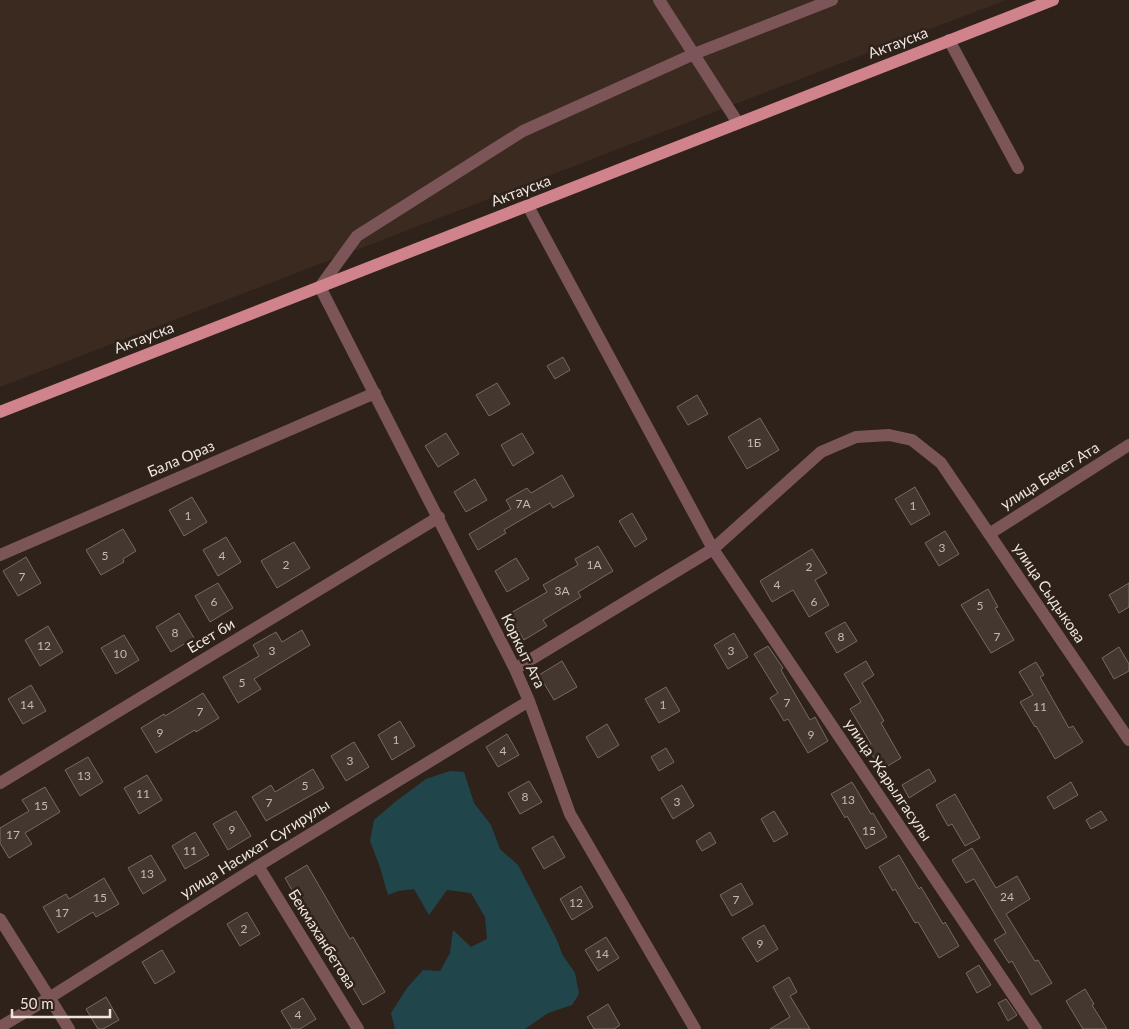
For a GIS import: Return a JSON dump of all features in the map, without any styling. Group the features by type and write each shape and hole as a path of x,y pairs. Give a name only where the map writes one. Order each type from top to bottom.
{"main road":[{"name":"Актауска","path":"0,412 1054,0"}],"street":[{"path":"659,0 738,123"},
{"path":"320,287 357,236 523,131 694,54 832,0"},
{"path":"949,40 1018,168"},
{"name":"улица Жарылгасулы","path":"528,206 713,549 1036,1029"},
{"name":"Коркыт Ата","path":"320,287 515,669 529,701 570,814 695,1029"},
{"name":"Бала Ораз","path":"0,555 375,393"},
{"name":"улица Сыдыкова","path":"515,669 713,549 821,452 856,437 889,435 912,440 942,463 1129,740"},
{"name":"улица Бекет Ата","path":"989,534 1129,446"},
{"name":"Есет би","path":"0,783 439,517"},
{"name":"улица Насихат Сугирулы","path":"0,1027 258,866 529,701"},
{"name":"Бекмаханбетова","path":"258,866 358,1029"},
{"path":"0,919 69,1029"}],"shaded area":[{"path":"0,0 1006,0 0,387"}],"water":[{"path":"450,771 464,772 474,803 491,825 500,849 518,865 557,940 562,954 575,973 579,994 572,1005 548,1013 525,1029 395,1029 391,1013 407,988 423,970 440,971 450,953 453,930 471,947 487,939 485,917 471,893 447,890 429,915 414,889 398,891 388,895 370,841 374,820 426,779"}],"building":[{"path":"563,357 570,370 555,379 547,366"},
{"path":"497,383 510,404 489,416 476,395"},
{"path":"697,395 708,414 688,425 677,407"},
{"path":"760,418 779,450 747,469 728,437"},
{"path":"446,433 459,454 438,467 425,446"},
{"path":"522,433 534,453 513,466 501,445"},
{"path":"562,475 574,496 553,508 550,503 504,530 506,533 478,550 469,534 511,509 506,500 527,488 531,493"},
{"path":"475,479 487,500 466,512 454,492"},
{"path":"915,487 930,514 911,525 895,499"},
{"path":"192,497 207,522 184,536 169,510"},
{"path":"632,513 647,539 635,547 619,521"},
{"path":"123,529 136,551 123,559 124,562 101,575 86,550"},
{"path":"945,531 959,554 939,566 925,543"},
{"path":"226,537 241,562 218,576 203,550"},
{"path":"294,542 310,568 277,588 261,561"},
{"path":"598,546 613,571 578,592 581,597 543,620 547,626 524,640 509,614 547,592 543,585 578,565 575,559"},
{"path":"812,549 827,573 815,580 829,605 809,617 793,590 772,602 760,581"},
{"path":"26,557 41,583 18,596 3,571"},
{"path":"516,558 529,579 507,592 495,571"},
{"path":"218,583 233,608 210,622 195,596"},
{"path":"1129,583 1129,607 1119,613 1109,595"},
{"path":"988,589 998,607 995,608 1014,640 991,653 961,605"},
{"path":"179,613 194,638 171,652 156,627"},
{"path":"845,622 857,641 837,653 825,633"},
{"path":"48,626 63,652 40,666 25,640"},
{"path":"302,630 310,645 254,679 261,689 238,703 223,677 259,656 253,645 276,632 282,642"},
{"path":"734,633 748,657 728,669 714,645"},
{"path":"124,635 139,660 116,674 101,648"},
{"path":"768,646 783,668 781,670 810,720 815,717 828,741 808,753 788,719 784,721 770,698 778,693 754,654"},
{"path":"1119,647 1129,664 1129,671 1114,679 1102,658"},
{"path":"562,661 577,687 554,700 539,675"},
{"path":"866,661 874,675 862,683 884,721 881,723 901,758 881,770 867,746 871,744 850,709 861,702 844,674"},
{"path":"1036,662 1044,675 1040,677 1069,728 1073,726 1083,742 1055,759 1020,702 1033,695 1019,672"},
{"path":"31,685 46,711 23,724 8,699"},
{"path":"666,687 680,711 659,723 645,699"},
{"path":"203,693 219,718 156,753 141,728"},
{"path":"400,721 415,746 392,760 378,735"},
{"path":"607,724 619,745 598,758 586,737"},
{"path":"507,734 519,755 498,767 486,747"},
{"path":"354,742 369,767 346,781 331,756"},
{"path":"666,748 674,762 659,771 651,757"},
{"path":"88,757 103,782 80,796 65,770"},
{"path":"313,769 324,788 266,821 252,797 271,785 275,792"},
{"path":"929,769 936,781 909,798 902,785"},
{"path":"147,775 162,800 139,814 124,788"},
{"path":"529,781 542,802 520,814 508,793"},
{"path":"852,782 887,837 866,849 847,816 845,818 831,794"},
{"path":"1071,782 1078,795 1054,809 1047,797"},
{"path":"682,785 694,806 673,819 661,798"},
{"path":"45,787 60,812 25,833 32,844 9,858 0,843 0,828 29,811 22,800"},
{"path":"955,794 980,838 965,846 952,824 948,826 936,805"},
{"path":"236,811 251,836 228,850 213,824"},
{"path":"774,811 788,834 774,842 761,819"},
{"path":"1101,811 1107,820 1091,829 1086,820"},
{"path":"195,832 209,855 185,869 172,846"},
{"path":"710,832 716,843 702,851 696,841"},
{"path":"553,836 565,857 544,869 532,848"},
{"path":"972,848 996,888 1017,876 1030,899 1006,914 1035,961 1038,960 1052,983 1031,995 1012,961 1009,963 994,940 1006,933 974,879 966,883 952,860"},
{"path":"151,855 166,880 143,894 128,868"},
{"path":"899,855 919,889 921,887 943,924 945,922 959,946 939,958 918,922 915,923 895,889 893,891 879,867"},
{"path":"307,865 350,939 353,937 385,992 363,1005 321,934 318,935 285,878"},
{"path":"104,878 119,904 96,917 93,912 58,933 43,907 66,894 69,899"},
{"path":"741,883 753,904 732,916 720,895"},
{"path":"581,886 593,907 572,920 560,899"},
{"path":"247,912 260,934 240,946 227,924"},
{"path":"764,925 778,949 757,962 742,938"},
{"path":"606,937 619,958 598,971 585,950"},
{"path":"162,950 175,972 155,984 142,962"},
{"path":"979,965 991,985 977,993 966,973"},
{"path":"789,977 797,992 790,996 810,1029 770,1029 790,1017 773,987"},
{"path":"1085,989 1094,1004 1092,1005 1107,1029 1083,1029 1066,1001"},
{"path":"106,997 119,1020 103,1029 98,1029 86,1009"},
{"path":"303,998 316,1019 300,1029 292,1029 281,1011"},
{"path":"1006,999 1017,1015 1008,1021 998,1003"},
{"path":"608,1004 620,1025 614,1029 594,1029 587,1017"}]}
